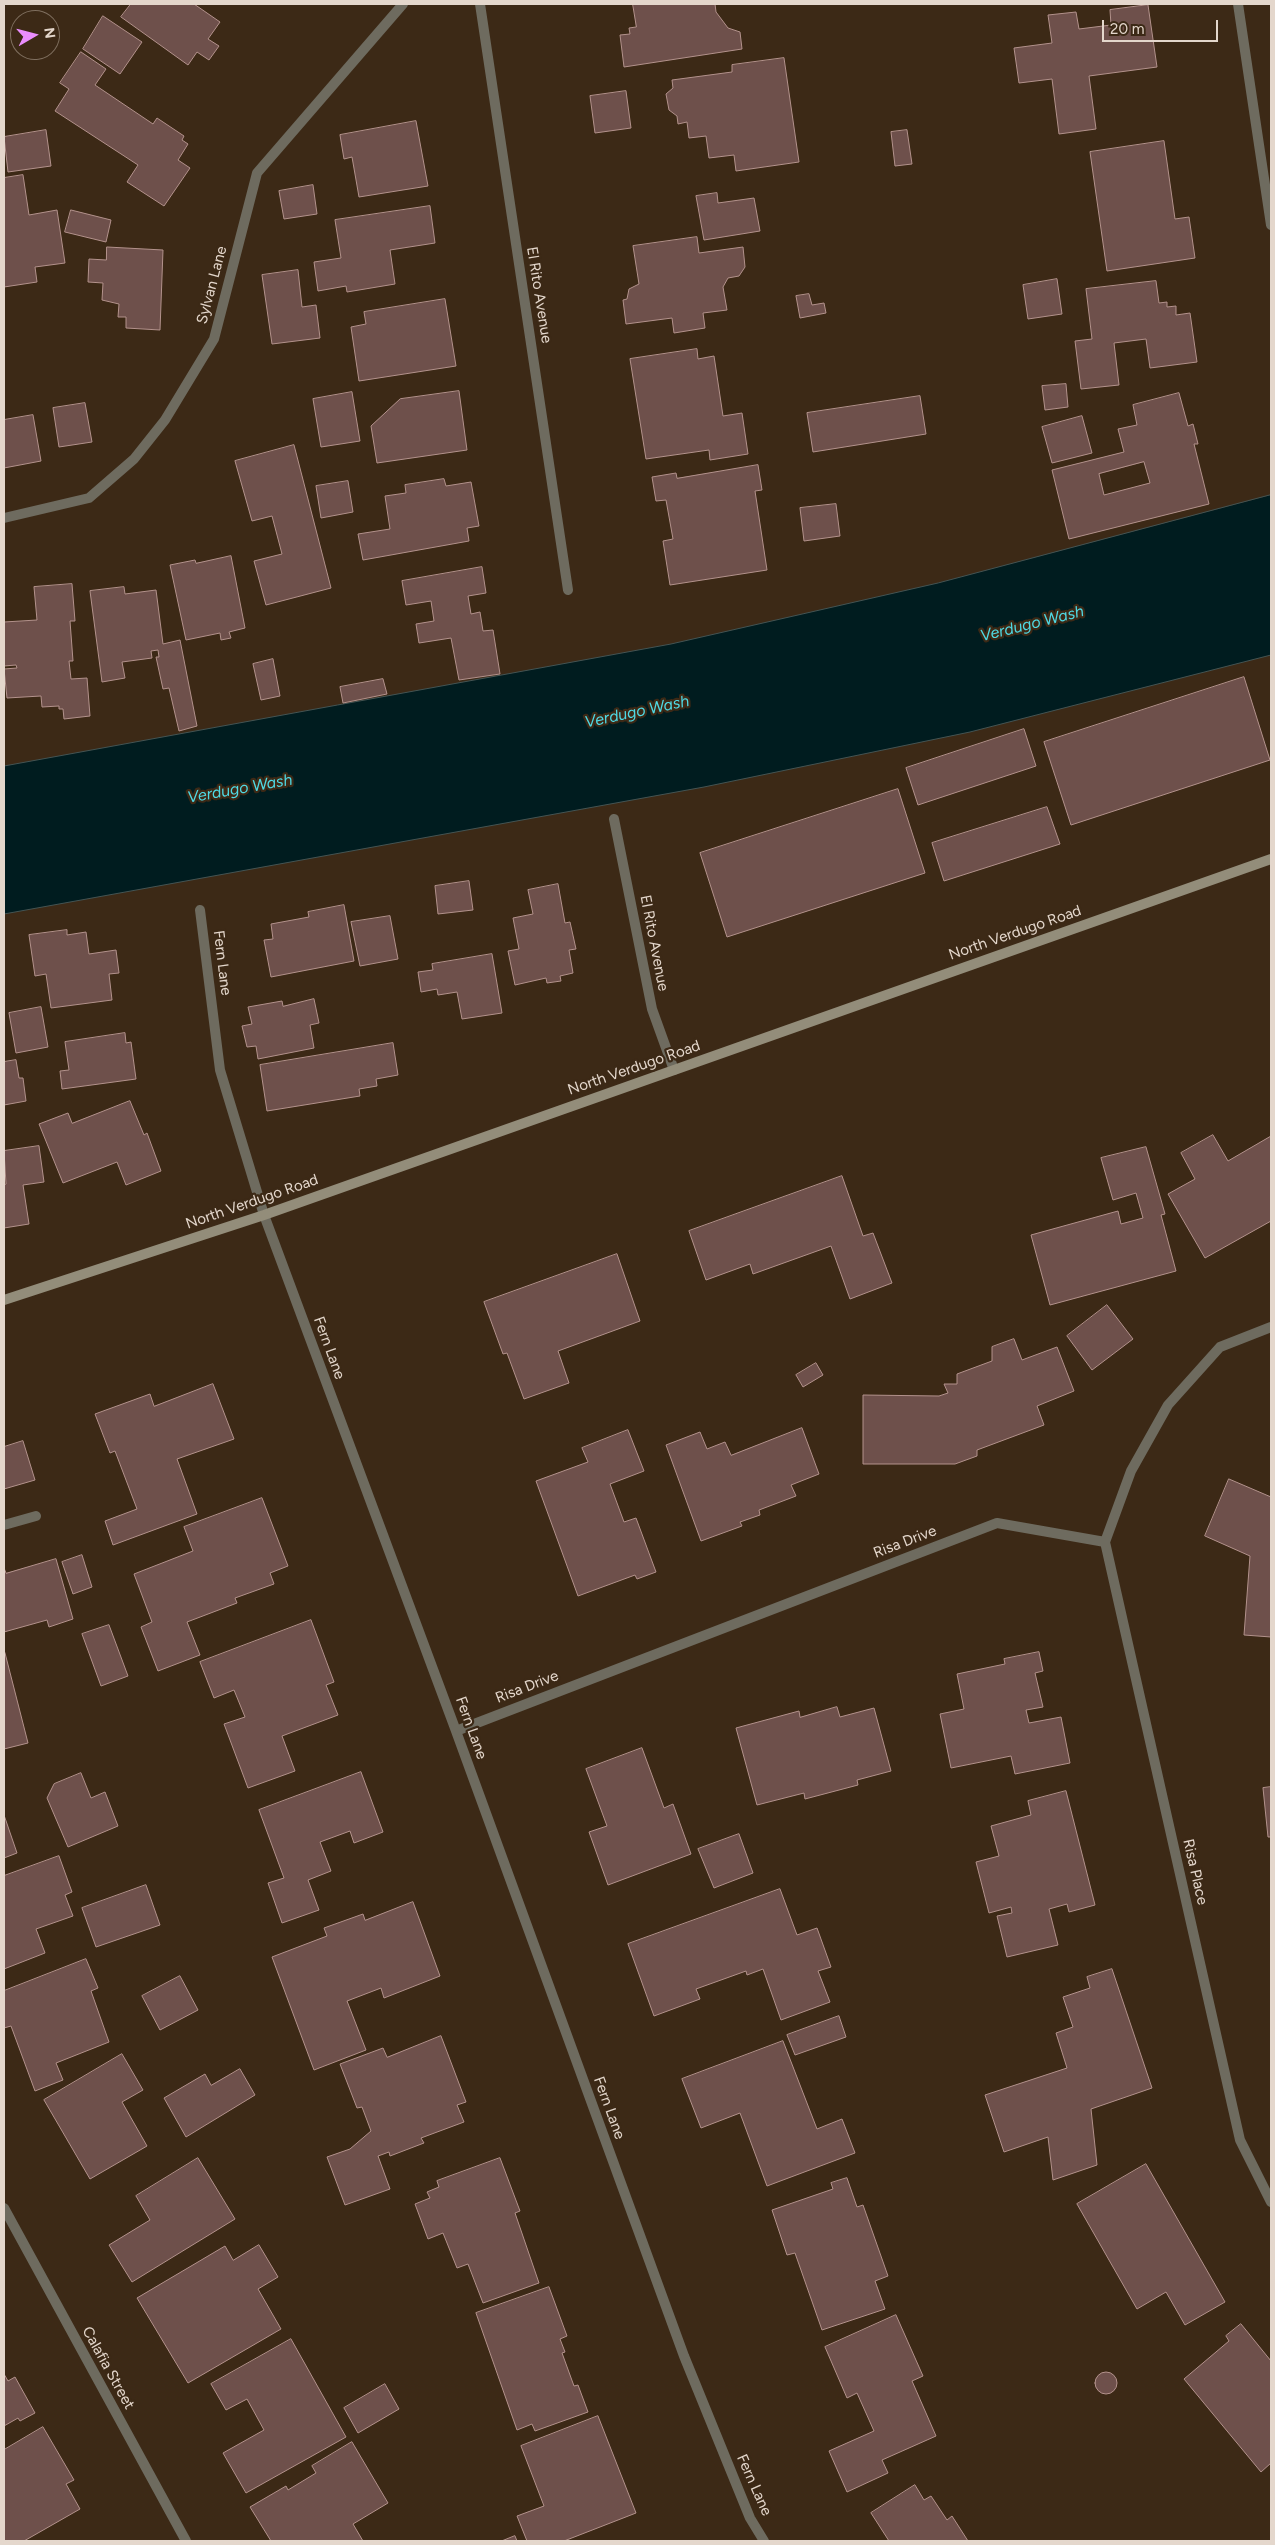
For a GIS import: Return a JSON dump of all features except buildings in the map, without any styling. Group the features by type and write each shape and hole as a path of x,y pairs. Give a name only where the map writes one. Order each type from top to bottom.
{"main road":[{"name":"North Verdugo Road","path":"4,1300 264,1215 1271,859"}],"street":[{"name":"Sylvan Lane","path":"4,518 89,498 134,459 165,420 214,339 257,172 403,4"},
{"name":"El Rito Avenue","path":"480,4 568,590"},
{"path":"1238,4 1271,226"},
{"name":"El Rito Avenue","path":"614,818 652,1009 674,1070"},
{"name":"Fern Lane","path":"200,910 220,1070 264,1215 456,1731 684,2356 750,2518 764,2541"},
{"path":"1105,1542 1131,1471 1168,1405 1220,1347 1271,1327"},
{"path":"4,1525 36,1516"},
{"name":"Risa Drive","path":"456,1731 997,1523 1105,1542"},
{"name":"Risa Place","path":"1105,1542 1240,2140 1271,2202"},
{"name":"Calafia Street","path":"4,2208 186,2541"}],"water":[{"name":"Verdugo Wash","path":"1271,495 1271,655 970,732 704,787 4,914 4,766 671,644 938,583"}]}
